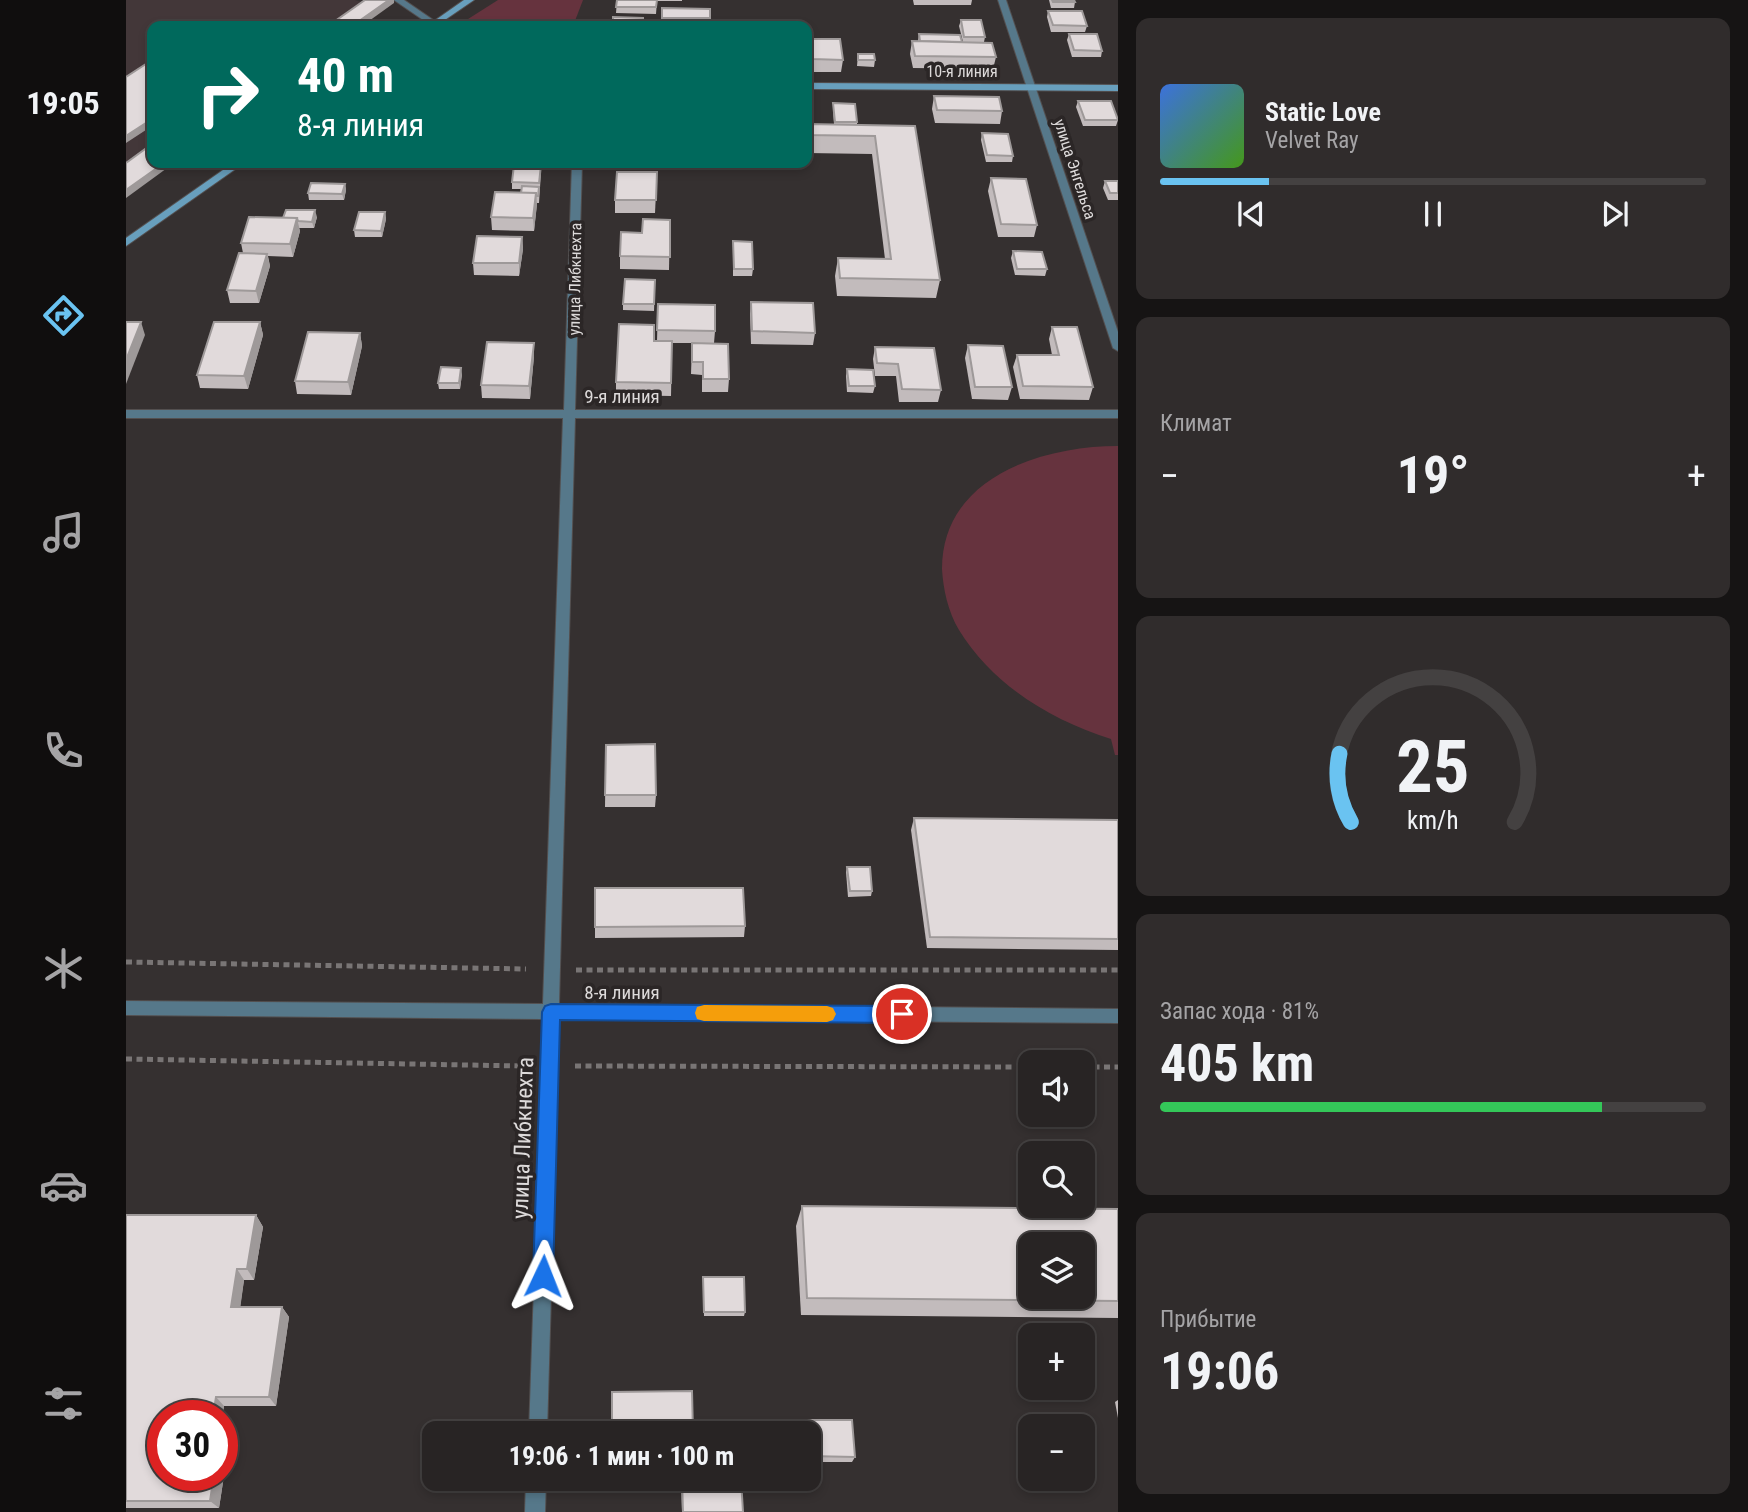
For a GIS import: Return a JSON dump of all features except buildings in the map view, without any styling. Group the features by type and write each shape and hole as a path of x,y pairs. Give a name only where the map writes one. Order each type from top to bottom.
{"street":[{"path":"398,0 427,21"},
{"path":"439,21 470,0"},
{"name":"улица Энгельса","path":"1002,0 1118,348"},
{"name":"10-я линия","path":"812,86 1118,88"},
{"path":"126,243 232,168"},
{"name":"улица Либкнехта","path":"538,1421 578,168"},
{"name":"9-я линия","path":"126,414 1118,414"},
{"name":"8-я линия","path":"126,1007 1118,1016"},
{"path":"535,1512 536,1491"}],"path":[{"path":"126,962 553,970 1118,970"},
{"path":"1095,1067 1118,1067"}],"shaded area":[{"path":"126,0 355,0 369,4 345,21 147,21 148,168 126,198"},
{"path":"498,0 583,0 575,21 465,21"},
{"path":"1118,446 1118,755 1115,755 1111,739 1045,711 1006,684 989,668 955,623 947,600 942,569 946,537 959,511 978,490 1002,473 1058,452"}],"slow traffic":[{"path":"704,1013 827,1014"}],"route":[{"path":"543,1276 551,1012 902,1014"}]}
